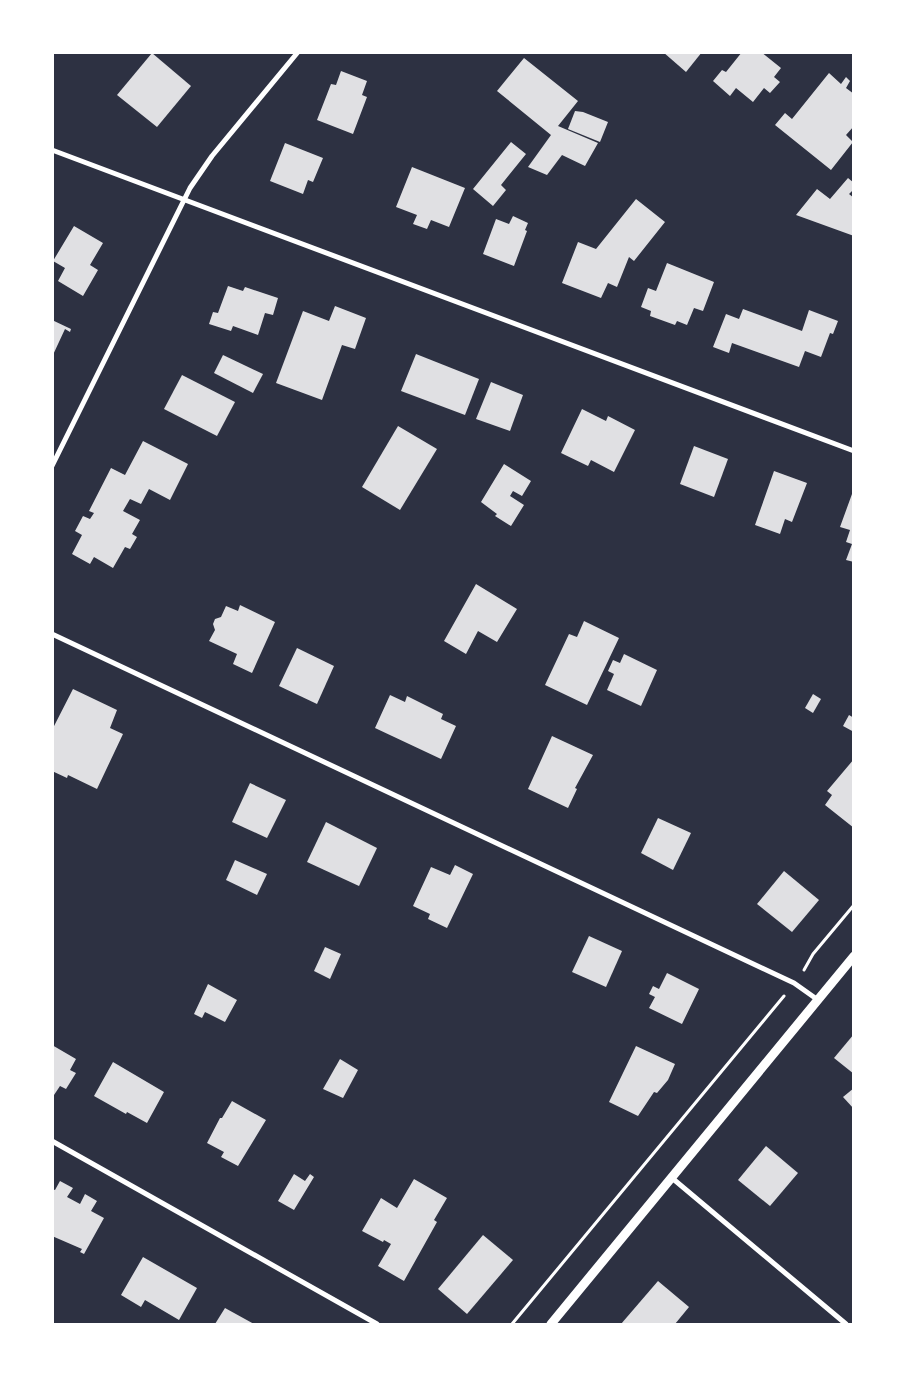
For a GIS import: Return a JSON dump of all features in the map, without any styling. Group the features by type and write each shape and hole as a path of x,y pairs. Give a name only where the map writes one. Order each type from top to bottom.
{"street":[{"path":"52,466 183,200 212,156 298,52"},
{"path":"52,150 854,451"},
{"path":"52,634 794,983 818,1000"},
{"path":"550,1324 854,956"},
{"path":"52,1141 377,1324"},
{"path":"672,1178 846,1324"}],"path":[{"path":"804,970 813,954 854,905"},
{"path":"512,1324 784,996"}],"building":[{"path":"663,52 702,52 686,72"},
{"path":"742,52 761,52 781,68 774,77 780,82 770,93 764,88 753,102 736,88 730,96 713,81 722,70 726,72"},
{"path":"152,53 191,86 157,127 117,95"},
{"path":"524,58 578,101 558,126 598,143 585,166 562,155 547,175 528,167 551,135 497,91"},
{"path":"341,71 367,81 362,95 367,97 353,134 317,120 331,84 336,85"},
{"path":"829,73 841,84 846,77 850,81 846,88 854,94 854,126 846,135 853,142 831,170 775,125 785,113 792,119"},
{"path":"575,111 583,112 608,122 600,142 568,129"},
{"path":"511,142 526,154 501,185 506,190 493,206 473,189"},
{"path":"285,143 323,158 313,182 308,180 303,194 270,181"},
{"path":"412,167 465,188 449,227 431,220 427,229 413,224 417,215 396,207"},
{"path":"848,178 854,183 854,189 849,194 854,198 854,236 796,215 817,189 830,199"},
{"path":"636,199 665,222 634,261 629,257 617,287 608,283 601,298 562,283 578,242 596,249"},
{"path":"513,216 528,223 525,230 527,231 514,266 483,254 496,219 509,224"},
{"path":"74,226 103,243 90,265 98,270 83,296 58,281 65,268 53,261"},
{"path":"667,263 714,282 703,311 694,308 687,325 677,321 675,325 650,316 651,311 641,307 648,288 656,291"},
{"path":"228,286 243,291 245,287 278,298 273,315 265,313 258,335 233,326 231,331 209,324 213,312 218,313"},
{"path":"335,306 366,318 355,349 342,345 322,400 276,383 303,311 329,321"},
{"path":"743,309 802,331 809,310 838,321 833,334 830,333 821,357 805,351 799,367 732,343 729,353 713,347 726,314 739,319"},
{"path":"52,320 71,329 70,332 65,329 52,357"},
{"path":"416,354 479,379 465,415 401,391"},
{"path":"223,355 263,374 253,393 214,373"},
{"path":"182,375 235,402 217,436 164,409"},
{"path":"491,382 523,395 510,431 476,419"},
{"path":"582,409 606,421 608,416 635,430 614,472 591,460 588,466 561,453"},
{"path":"398,426 437,449 400,510 362,487"},
{"path":"143,441 188,464 170,500 149,489 141,504 130,499 123,511 140,520 132,534 137,537 130,549 125,547 113,568 94,557 90,564 72,554 82,535 75,531 83,516 90,519 94,513 89,511 111,468 125,475"},
{"path":"694,446 728,459 714,497 680,484"},
{"path":"504,464 531,481 522,496 513,491 510,496 524,505 511,526 495,516 497,514 481,502"},
{"path":"774,471 807,483 792,522 785,519 780,534 755,525"},
{"path":"852,494 854,495 854,562 846,560 852,544 846,542 850,530 840,527"},
{"path":"476,584 517,609 497,642 478,631 466,654 444,641"},
{"path":"240,605 275,622 252,673 233,664 237,654 209,641 215,630 213,624 215,619 221,617 226,606 238,611"},
{"path":"584,621 619,638 587,705 545,685 569,634 577,637"},
{"path":"297,648 334,666 317,704 279,686"},
{"path":"624,654 657,670 641,706 607,690 614,674 608,671 613,660 620,663"},
{"path":"73,689 117,710 110,728 123,734 97,789 68,775 67,778 52,771 52,730"},
{"path":"813,694 821,699 813,713 805,708"},
{"path":"390,695 405,702 407,696 443,714 441,719 456,726 441,759 375,728"},
{"path":"849,715 854,718 854,732 843,726"},
{"path":"552,736 593,755 575,788 577,789 568,808 528,789"},
{"path":"854,759 854,828 825,805 832,795 827,791"},
{"path":"250,783 286,800 267,838 232,822"},
{"path":"658,818 691,833 673,870 641,853"},
{"path":"326,822 377,848 359,886 307,862"},
{"path":"235,860 267,874 257,895 226,880"},
{"path":"455,865 473,874 447,928 428,919 430,914 413,906 431,867 450,875"},
{"path":"784,871 819,900 792,932 757,904"},
{"path":"589,936 622,951 606,987 572,972"},
{"path":"325,947 341,954 330,979 314,971"},
{"path":"667,973 699,989 682,1024 649,1008 655,997 649,994 653,986 659,989"},
{"path":"208,984 237,1000 225,1022 205,1012 202,1018 194,1014"},
{"path":"854,1034 854,1074 834,1058"},
{"path":"52,1045 76,1059 70,1070 76,1073 66,1089 60,1086 52,1098"},
{"path":"636,1046 675,1064 668,1080 657,1093 654,1092 638,1116 609,1102"},
{"path":"340,1059 358,1070 343,1098 323,1089"},
{"path":"113,1062 164,1092 147,1123 127,1112 126,1114 94,1096"},
{"path":"854,1088 854,1109 843,1097"},
{"path":"232,1101 266,1120 238,1166 221,1157 224,1152 207,1143 220,1118 222,1118"},
{"path":"766,1146 798,1173 770,1206 738,1180"},
{"path":"294,1174 305,1181 310,1174 314,1177 294,1210 278,1201"},
{"path":"414,1179 447,1198 434,1220 437,1222 404,1281 378,1266 391,1244 362,1231 381,1198 397,1208"},
{"path":"60,1181 73,1188 67,1197 80,1204 85,1194 97,1201 91,1211 104,1218 84,1254 80,1252 82,1249 52,1236 52,1189 55,1190"},
{"path":"483,1235 513,1260 467,1314 438,1289"},
{"path":"143,1257 197,1288 179,1320 145,1300 141,1307 121,1295"},
{"path":"658,1281 689,1307 675,1324 621,1324"},
{"path":"225,1308 254,1324 215,1324"}]}
